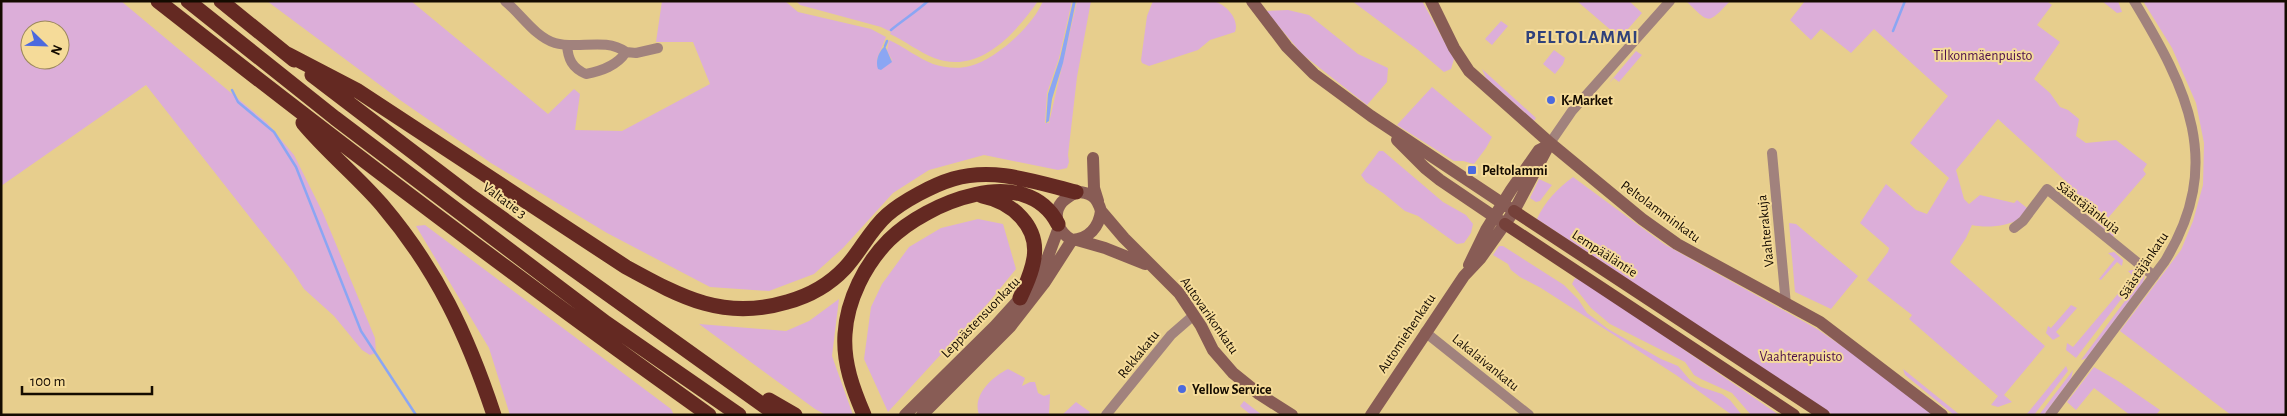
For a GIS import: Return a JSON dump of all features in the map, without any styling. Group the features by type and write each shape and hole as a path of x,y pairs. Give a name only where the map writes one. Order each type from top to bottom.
{"highway":[{"path":"158,1 476,247 709,415"},
{"path":"188,1 335,118 606,323 739,415"},
{"name":"Valtatie 3","path":"222,1 346,102 468,194 777,415"},
{"path":"287,54 358,91 626,267 673,293 717,308 740,310 776,305 802,297 827,284 845,268 887,215 931,187 954,179 989,174 1006,175 1077,192"},
{"path":"284,100 318,141 381,204 430,269 453,310 467,341 494,415"},
{"path":"864,415 847,368 845,333 848,313 863,275 875,256 890,239 915,219 939,206 974,195 1000,191 1034,198 1045,205 1058,225"},
{"path":"974,195 1000,202 1012,208 1029,228 1034,242 1034,256 1031,272 1020,298"},
{"path":"715,370 794,415"}],"main road":[{"name":"Lempääläntie","path":"1252,1 1287,47 1314,74 1371,116 1824,415"},
{"name":"Peltolamminkatu","path":"1431,1 1454,48 1470,71 1549,144 1664,235 1786,305 1820,322 1942,415"},
{"name":"Lempääläntie","path":"1371,116 1425,168 1505,224 1794,415"},
{"name":"Automiehenkatu","path":"1369,413 1465,274 1494,216 1538,150 1549,144"},
{"name":"Automiehenkatu","path":"1465,274 1480,259 1514,211 1544,157 1549,144"},
{"path":"1093,158 1094,188 1100,206 1097,227 1085,236 1074,240 1066,236 1058,225 1059,207 1063,201 1077,192 1093,158"},
{"path":"1077,192 1087,193 1100,206"},
{"name":"Autovarikonkatu","path":"1100,206 1124,238 1179,293 1194,315 1213,350 1233,373 1259,394 1292,415"},
{"name":"Leppästensuonkatu","path":"905,415 995,326 1034,282 1042,269 1058,225"},
{"name":"Autovarikonkatu","path":"1074,240 1112,250 1152,267"},
{"name":"Leppästensuonkatu","path":"922,415 1010,327 1041,288 1074,240"}],"street":[{"path":"505,1 542,37 567,45 605,44 626,52 636,53 658,48"},
{"path":"1549,144 1572,111 1670,1"},
{"name":"Säästäjänkatu","path":"2050,415 2174,247 2187,215 2193,190 2196,148 2188,110 2177,79 2134,1"},
{"path":"567,45 568,57 572,64 586,74 612,66 626,52"},
{"name":"Vaahterakuja","path":"1772,153 1786,305"},
{"name":"Säästäjänkuja","path":"2014,228 2022,221 2047,189 2154,276"},
{"name":"Rekkakatu","path":"1106,415 1174,332 1194,315"},
{"name":"Lakalaivankatu","path":"1425,332 1529,415"}],"green space":[{"path":"1,1 121,1 267,123 294,155 323,213 375,338 376,353 370,355 362,350 334,316 304,289 293,272 146,85 1,186"},
{"path":"267,1 411,1 548,114 574,89 580,94 575,130 622,131 710,84 693,42 656,42 662,1 785,1 798,12 871,29 886,37 877,59 884,67 892,60 887,51 889,40 933,64 957,68 980,62 1002,49 1031,21 1043,1 1072,1 1059,58 1047,93 1045,123 1049,123 1077,1 1091,1 1077,77 1067,168 1058,170 984,155 929,170 893,193 843,248 814,274 769,291 710,287 607,233 491,163 400,100"},
{"path":"796,1 1038,1 1007,38 994,48 981,56 966,61 950,62 928,56 881,27 800,5"},
{"path":"1153,1 1217,2 1226,8 1233,17 1236,27 1235,32 1210,40 1198,50 1149,66 1142,63 1141,60 1147,16"},
{"path":"1352,1 1422,1 1454,59 1451,69 1444,72 1418,50"},
{"path":"1577,1 1629,1 1642,13 1620,38"},
{"path":"1686,1 1730,1 1717,15 1708,19 1699,14"},
{"name":"Tilkonmäenpuisto","path":"1805,1 2047,1 2052,5 2037,25 2060,42 2034,79 2050,93 2060,107 2068,110 2079,119 2076,136 2086,143 2116,140 2147,164 2143,170 2146,174 2108,218 2119,228 2113,237 2067,197 2071,186 1998,119 1956,170 1964,199 1969,204 1980,195 2014,203 2017,200 2027,208 2020,218 2010,223 1990,226 1972,225 1950,262 2045,346 2004,395 2012,402 1998,407 1991,405 1998,396 1909,319 1912,315 1867,280 1889,248 1860,223 1886,184 1916,210 1927,214 1949,178 1910,143 1948,96 1874,29 1851,53 1821,29 1811,40 1790,20"},
{"path":"2102,1 2118,1 2122,12 2117,13"},
{"path":"2143,1 2286,1 2286,415 2231,415 2120,331 2181,250 2193,221 2203,185 2204,143 2196,103 2172,48"},
{"path":"1288,10 1309,15 1358,54 1388,68 1387,82 1367,105 1302,54 1266,11"},
{"path":"1501,21 1508,26 1492,45 1485,39"},
{"path":"1554,50 1565,58 1555,74 1543,64"},
{"path":"1636,51 1642,55 1619,82 1614,78 1609,83"},
{"path":"1482,69 1536,118 1534,121 1486,78"},
{"path":"1432,87 1492,137 1474,164 1454,161 1397,125"},
{"path":"1379,151 1383,151 1443,202 1466,215 1473,224 1471,233 1464,243 1457,244 1418,216 1405,211 1366,182 1361,175"},
{"name":"Vaahterapuisto","path":"1573,177 1664,244 1817,329 1883,374 1933,415 1833,415 1537,219 1552,195"},
{"path":"1539,179 1552,185 1540,201 1536,202 1530,198"},
{"path":"978,219 1003,224 1016,269 989,302 888,412 864,359 871,307 882,284 909,247 941,228"},
{"path":"1789,223 1796,224 1858,276 1831,309 1795,292"},
{"path":"425,225 671,409 674,415 510,415 489,348 416,226"},
{"path":"1499,246 1503,246 1564,285 1578,299 1587,313 1608,329 1661,359 1678,366 1690,380 1701,387 1722,394 1730,400 1742,415 1732,415 1676,375 1541,288 1520,277 1511,270 1508,264 1493,255"},
{"path":"2114,252 2123,260 2122,266 2117,262 2101,280 2099,279 2115,259 2108,253"},
{"path":"2136,269 2142,272 2076,358 2066,350 2067,343 2073,347 2133,276 2128,271"},
{"path":"2145,274 2143,283 2087,358 2081,360"},
{"path":"1575,278 1593,287 1779,415 1751,415 1732,393 1694,375 1685,362 1610,324 1591,308 1572,284"},
{"path":"839,299 832,356 853,415 826,415 815,409 699,324 786,331 809,321"},
{"path":"2071,305 2077,308 2056,332 2060,336 2053,340 2046,333 2048,326 2051,328"},
{"path":"2066,366 2068,371 2034,415 2026,415"},
{"path":"2094,367 2160,410 2156,415 2130,415 2094,388 2076,410 2067,402"},
{"path":"1008,369 1025,378 1022,386 1035,382 1038,393 1044,396 1050,394 1049,415 979,415 978,401 981,394 990,382"},
{"path":"1903,369 1960,415 1954,415 1905,375"},
{"path":"2073,370 2071,379 2044,415 2039,415"},
{"path":"1244,401 1262,415 1251,415 1240,406"},
{"path":"1076,402 1090,412 1088,415 1062,415"}],"water":[{"path":"1073,1 1076,1 1063,63 1052,99 1049,121 1046,123 1048,94 1060,58"},
{"path":"885,46 892,62 881,70 878,69 877,60 879,53"}],"waterway":[{"path":"891,30 928,1"},
{"path":"1893,31 1905,1"},
{"path":"885,46 887,41"},
{"path":"232,90 238,102 274,132 296,167 361,331 416,415"}],"place":[{"name":"K-Market","path":"1551,100"},
{"name":"Peltolammi","path":"1472,170"},
{"name":"Yellow Service","path":"1182,389"}],"district":[{"name":"PELTOLAMMI","path":"1582,36"}]}
